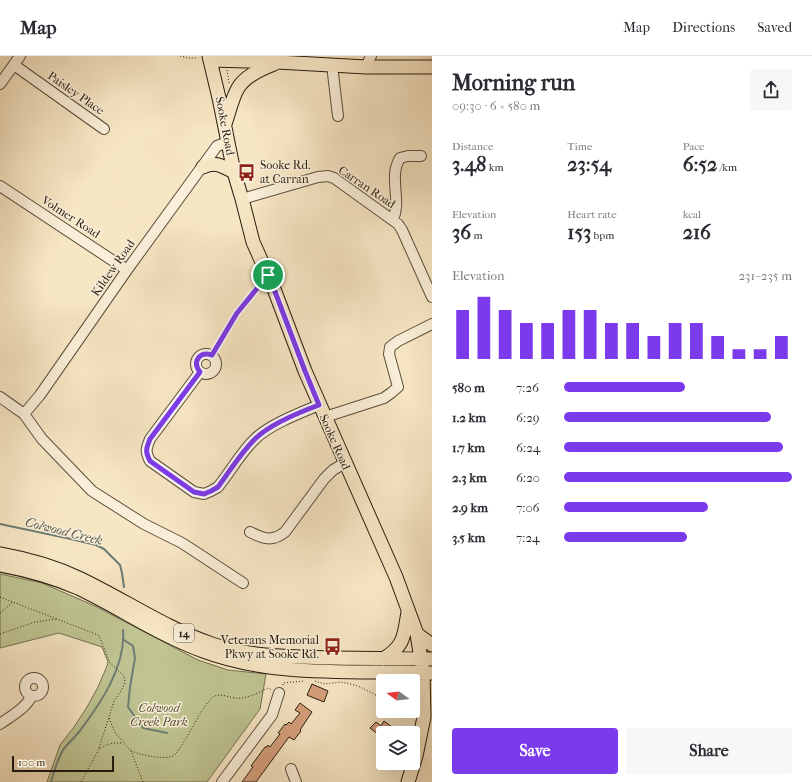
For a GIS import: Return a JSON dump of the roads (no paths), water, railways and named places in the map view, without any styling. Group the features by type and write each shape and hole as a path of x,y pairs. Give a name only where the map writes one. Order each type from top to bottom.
{"main road":[{"path":"253,56 275,60"},
{"path":"206,58 296,60 332,65 369,62 432,67"},
{"name":"Sooke Road","path":"206,58 220,98 234,172 253,242 274,289 319,405 396,577 416,634 427,659 428,673 424,717 416,756 408,782"},
{"path":"225,126 237,89 242,82 275,60"},
{"path":"203,167 211,163 234,172"},
{"name":"14","path":"0,554 28,560 56,569 81,579 178,630 214,644 246,652 275,656 324,658 427,659"},
{"name":"14","path":"0,565 20,568 52,578 118,609 166,636 225,659 246,664 289,670 428,673"},
{"path":"383,659 392,654 400,644 404,634 408,611"},
{"path":"416,634 432,645"},
{"path":"369,672 378,674"},
{"path":"424,717 432,698"},
{"path":"420,709 424,717"}],"street":[{"path":"0,84 20,56"},
{"name":"Paisley Place","path":"14,65 104,129"},
{"path":"332,65 338,116"},
{"name":"Kildew Road","path":"24,414 40,395 127,270 217,146 228,142"},
{"path":"393,220 396,213 394,173 396,165 400,158 408,156 421,156"},
{"name":"Carran Road","path":"242,199 318,177 328,176 334,178 398,224 432,297"},
{"name":"Volmer Road","path":"0,186 127,270"},
{"path":"325,417 384,398 392,393 398,387 388,354 390,347 398,341 432,324"},
{"path":"212,355 203,354 197,360 196,364 200,372 150,439 146,454 150,461 194,492 204,494 218,487 257,437 269,429 319,405"},
{"path":"0,397 24,414 42,439 92,491 144,524 182,543 243,583"},
{"path":"250,532 268,539 277,538 280,536 285,532 324,479 333,470 345,463"},
{"path":"222,782 272,715 279,693"},
{"path":"0,724 28,702 31,696"},
{"path":"291,769 296,782"}],"waterway":[{"name":"Colwood Creek","path":"0,524 96,545 104,549 120,565 124,587"},
{"name":"Colwood Creek","path":"51,782 57,762 63,750 87,721 110,684 120,658 123,644 123,630"},
{"path":"124,640 133,646 135,658 128,707 143,728 167,733"}],"place":[{"name":"Sooke Rd. at Carran","path":"247,172"},
{"name":"Veterans Memorial Pkwy at Sooke Rd.","path":"332,647"}],"park label":[{"name":"Colwood Creek Park","path":"159,715"}]}
